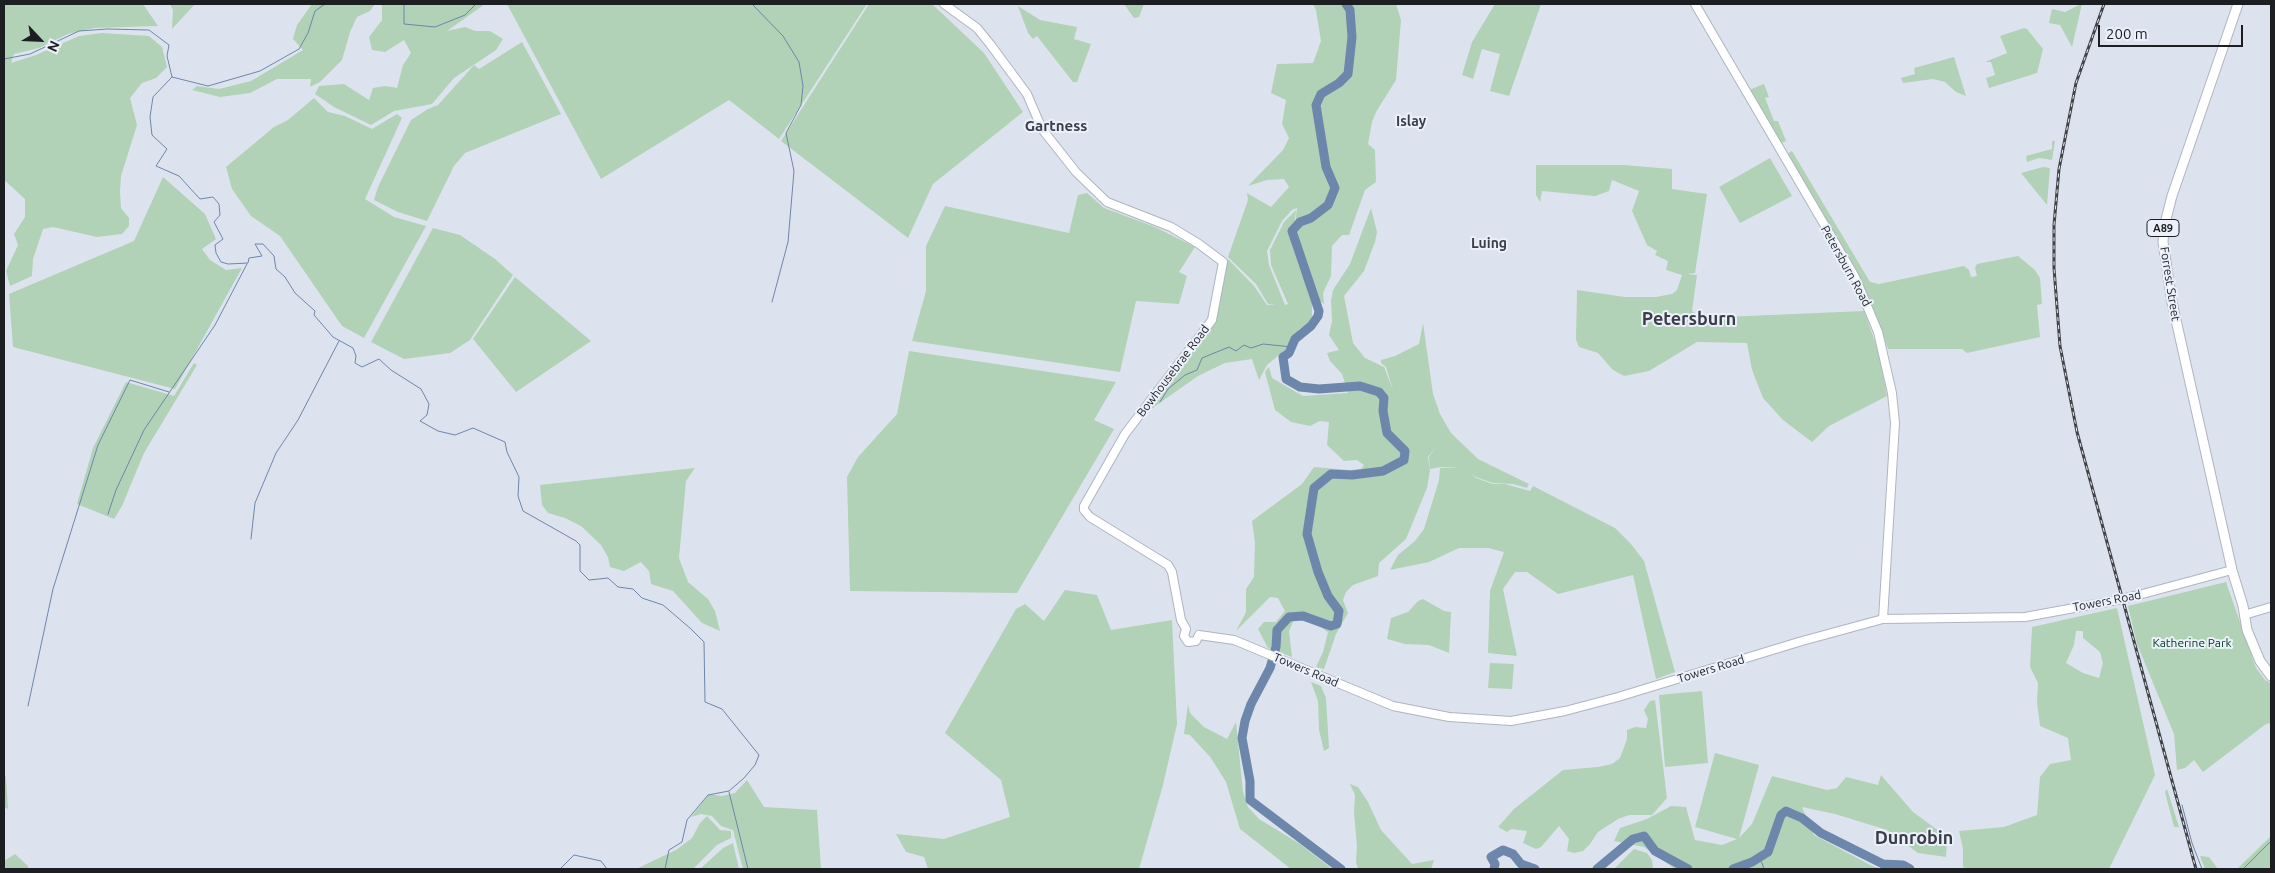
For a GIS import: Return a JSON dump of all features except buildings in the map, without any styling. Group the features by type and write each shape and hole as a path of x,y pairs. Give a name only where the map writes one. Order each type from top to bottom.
{"main road":[{"name":"Forrest Street","path":"2238,4 2172,196 2164,227 2163,242 2172,302 2232,570 2233,587 2256,654 2271,676"}],"street":[{"name":"Bowhousebrae Road","path":"944,4 977,28 1029,98 1042,128 1076,172 1107,202 1171,227 1199,244 1222,262 1212,320 1125,434 1084,506 1084,510 1090,517 1168,565 1172,572 1181,620 1186,629"},
{"name":"Petersburn Road","path":"1695,4 1855,277 1878,332 1892,393 1895,423 1884,619"},
{"name":"Towers Road","path":"1199,635 1234,640 1393,706 1448,717 1511,721 1565,711 1618,697 1793,644 1884,619 2025,617 2134,596 2232,570"},
{"path":"2244,615 2271,607"},
{"path":"1193,628 1199,635 1196,641 1188,642 1184,636 1186,629 1193,628"}],"green space":[{"path":"4,4 143,4 158,26 94,28 68,34 39,48 14,54 11,63 36,55 79,36 102,33 149,36 162,47 167,67 156,78 142,83 130,98 137,125 121,176 120,191 121,208 129,218 129,226 122,234 97,237 53,227 43,229 33,259 32,276 10,286 6,271 18,245 14,234 25,217 25,199 4,180"},
{"path":"170,4 195,4 172,29 173,10"},
{"path":"312,4 375,4 370,11 357,17 350,32 342,60 320,82 310,87 311,79 277,79 250,93 220,97 192,90 197,86 219,89 251,81 303,50 293,39 297,25"},
{"path":"382,4 485,4 447,31 465,27 475,31 490,31 503,39 496,50 454,78 432,104 394,111 371,125 334,107 315,94 319,86 344,84 369,100 373,88 385,86 397,88 403,65 411,53 404,40 385,52 372,50 369,37 382,20"},
{"path":"507,4 867,4 779,139 729,100 601,179"},
{"path":"869,4 932,4 984,53 1023,112 933,184 908,238 781,141"},
{"path":"1124,4 1144,4 1139,17 1134,18"},
{"path":"1313,4 1396,4 1401,20 1396,80 1376,112 1368,144 1375,150 1376,182 1365,190 1349,235 1342,235 1332,246 1331,276 1323,293 1324,304 1308,292 1312,303 1312,316 1307,325 1299,329 1285,350 1267,365 1259,380 1252,359 1225,363 1198,376 1151,409 1153,403 1215,322 1228,259 1254,286 1267,305 1276,305 1268,304 1256,284 1228,257 1248,200 1247,193 1271,207 1289,187 1284,179 1267,180 1248,186 1283,150 1289,138 1282,124 1286,100 1271,93 1277,64 1313,63 1321,41 1316,10","holes":["1297,208 1293,242 1303,278 1292,245 1296,210 1284,222 1270,250 1271,265 1288,304 1285,305 1269,265 1267,251 1282,221 1292,210"]},
{"path":"1495,4 1541,4 1509,96 1490,91 1500,54 1482,49 1473,79 1462,75 1472,42"},
{"path":"2081,4 2072,47 2060,25 2049,23 2052,9 2065,12"},
{"path":"1018,6 1040,20 1077,27 1074,39 1091,44 1077,82 1073,82 1037,36 1033,39 1028,33"},
{"path":"2024,28 2027,29 2043,49 2037,73 1989,88 1986,78 1995,75 1991,62 1985,62 2007,53 2000,36"},
{"path":"522,42 561,114 465,153 454,166 427,221 398,212 374,200 378,187 411,120 438,105 474,65 479,69"},
{"path":"1954,57 1966,96 1956,92 1945,82 1933,79 1903,83 1901,78 1915,74 1914,68"},
{"path":"1764,84 1769,97 1765,98 1774,121 1778,121 1786,141 1781,143 1749,90"},
{"path":"314,98 328,112 345,116 372,129 397,114 402,118 365,199 394,217 426,226 364,338 342,326 280,236 251,216 232,189 226,167 274,127 288,120"},
{"path":"2052,141 2055,141 2052,160 2039,158 2027,162 2026,156 2052,149"},
{"path":"1792,151 1870,282 1879,284 1964,266 1969,270 1971,277 1977,276 1975,268 1977,264 2018,256 2035,270 2040,278 2042,304 2037,305 2040,337 1967,353 1962,349 1888,349 1863,285 1787,154"},
{"path":"1770,158 1792,196 1740,223 1719,187"},
{"path":"1536,165 1623,165 1672,169 1672,189 1707,194 1695,273 1687,274 1697,275 1692,311 1700,318 1864,311 1879,353 1887,396 1829,426 1812,442 1783,420 1763,398 1752,370 1747,343 1697,342 1649,371 1624,376 1613,370 1598,353 1579,347 1576,340 1577,290 1625,297 1656,297 1672,294 1677,290 1682,275 1666,270 1668,261 1655,255 1657,251 1647,245 1632,211 1639,191 1612,180 1609,191 1595,196 1542,191 1540,202 1536,195"},
{"path":"2043,167 2050,168 2047,205 2021,173"},
{"path":"163,177 205,214 216,239 202,249 210,260 226,270 242,268 175,389 13,347 9,294 134,241"},
{"path":"1087,193 1104,208 1155,227 1195,247 1179,272 1187,276 1179,304 1136,301 1120,372 912,341 926,291 926,246 945,206 1069,233 1078,195"},
{"path":"1371,208 1377,232 1375,242 1364,271 1344,296 1353,343 1365,358 1384,367 1393,390 1386,367 1381,363 1381,360 1395,356 1419,344 1423,323 1433,394 1440,414 1451,433 1478,459 1529,484 1527,488 1513,484 1493,483 1476,477 1471,473 1476,478 1493,484 1505,484 1530,491 1533,486 1615,528 1644,561 1675,672 1656,679 1633,575 1558,594 1527,572 1515,572 1503,589 1517,656 1488,653 1490,591 1504,552 1488,548 1459,548 1429,562 1390,570 1398,555 1415,541 1424,529 1439,480 1440,468 1460,468 1441,467 1430,469 1429,457 1437,446 1428,457 1430,470 1427,488 1406,539 1379,563 1378,576 1353,585 1346,592 1343,600 1348,613 1336,634 1324,669 1316,667 1323,652 1328,632 1297,613 1289,631 1292,657 1268,648 1258,629 1264,622 1276,622 1285,611 1278,598 1270,597 1236,631 1246,612 1246,589 1254,577 1255,543 1252,521 1302,484 1314,467 1349,470 1361,469 1364,465 1357,460 1344,461 1327,445 1329,422 1320,421 1310,426 1291,422 1275,410 1265,372 1269,367 1272,378 1303,396 1348,393 1342,374 1330,361 1327,353 1339,350 1329,335 1332,321 1331,301 1333,290 1350,264"},
{"path":"433,228 460,235 495,259 513,275 470,340 450,353 404,359 371,342"},
{"path":"515,277 591,341 516,392 473,339"},
{"path":"909,351 1116,382 1094,420 1114,429 1017,593 850,591 847,477 858,457 897,414"},
{"path":"194,363 197,365 144,453 122,506 114,519 77,504 93,448 126,382 174,396"},
{"path":"695,468 686,481 679,558 688,582 708,599 715,611 720,631 702,623 673,591 651,584 649,571 641,562 624,571 610,567 608,557 601,545 581,526 565,518 548,513 542,505 540,485"},
{"name":"Katherine Park","path":"2226,582 2256,668 2265,680 2271,683 2271,726 2269,723 2266,724 2203,772 2194,760 2185,768 2177,770 2174,734 2137,644 2128,606"},
{"path":"1065,590 1097,595 1111,630 1172,620 1177,724 1163,785 1139,869 928,869 924,857 906,852 896,834 944,839 1010,817 1001,780 945,733 1016,609 1025,604 1044,621"},
{"path":"1423,599 1444,611 1451,612 1449,653 1429,645 1405,644 1387,639 1391,618 1408,612 1418,601"},
{"path":"2117,608 2155,775 2109,869 1970,869 1963,867 1963,849 1959,831 2004,827 2037,815 2040,777 2050,764 2071,760 2068,738 2040,726 2037,702 2038,683 2030,667 2032,627","holes":["2076,631 2083,631 2083,638 2100,652 2103,663 2099,678 2083,673 2066,663 2074,645"]},
{"path":"1490,663 1514,664 1512,689 1488,688"},
{"path":"1311,682 1321,686 1326,698 1329,748 1324,751 1319,730 1318,701"},
{"path":"1702,691 1708,763 1665,767 1659,695"},
{"path":"1655,700 1667,798 1652,815 1629,815 1618,819 1598,832 1583,851 1574,853 1567,851 1569,839 1559,826 1541,847 1536,849 1523,843 1527,831 1511,829 1507,832 1498,827 1514,809 1563,770 1598,767 1612,764 1620,758 1627,739 1627,730 1635,727 1646,728 1648,719 1644,710 1650,701"},
{"path":"1188,704 1190,713 1204,727 1227,739 1236,722 1243,792 1248,807 1259,819 1300,844 1332,869 1291,869 1240,829 1226,782 1211,758 1190,735 1184,734"},
{"path":"1715,753 1759,765 1739,838 1752,824 1772,776 1827,790 1837,788 1846,777 1878,785 1881,775 1913,812 1947,837 1946,857 1918,853 1887,830 1835,814 1802,807 1814,835 1872,866 1882,869 1675,869 1644,847 1614,841 1620,828 1647,819 1671,806 1686,807 1695,840 1722,845 1737,839 1695,827"},
{"path":"4,774 6,777 8,809 4,807"},
{"path":"747,780 764,807 817,810 821,869 743,869 733,830 721,826 712,816 701,814 691,817 709,794 722,796 735,793"},
{"path":"1350,784 1358,787 1368,802 1381,830 1412,864 1434,860 1431,869 1358,869 1354,813 1355,795"},
{"path":"2167,789 2179,827 2174,827 2165,792"},
{"path":"707,816 720,830 731,831 731,838 717,845 693,869 636,869 676,850 692,838 700,823"},
{"path":"2271,836 2271,869 2237,869"},
{"path":"733,843 739,869 700,869 723,848"},
{"path":"1634,849 1647,853 1652,860 1653,869 1614,869"},
{"path":"15,854 28,866 28,869 4,869 4,861"},
{"path":"2200,856 2209,857 2218,869 2205,869"}],"waterway":[{"path":"4,59 30,54 79,31 107,29 149,30 169,45 167,56 172,77 208,86 260,71 299,49 308,33 315,11 325,4"},
{"path":"404,4 404,24 435,27 465,15 476,4"},
{"path":"752,4 783,36 799,62 803,86 801,105 786,133 794,171 788,242 772,302"},
{"path":"1341,869 1250,800 1250,781 1242,738 1251,704 1270,668 1276,647 1277,630 1289,617 1303,616 1331,626 1337,624 1339,611 1328,596 1318,572 1307,534 1314,488 1331,474 1352,475 1383,471 1404,460 1405,451 1387,433 1383,411 1384,398 1379,392 1360,386 1319,389 1300,387 1286,379 1283,357 1289,353 1295,339 1311,326 1319,311 1292,231 1300,222 1311,218 1328,205 1335,188 1326,167 1316,105 1321,94 1339,83 1348,74 1352,37 1350,10 1346,4"},
{"path":"172,77 153,97 150,117 152,135 167,149 156,166 179,176 200,199 213,197 219,204 220,215 214,222 223,239 215,245 216,253 221,262 228,264 248,263 249,258 262,256 255,244 263,244 274,256 276,269 285,277 295,293 315,311 314,315 333,337 353,348 356,356 355,363 362,367 379,359 391,370 421,389 429,404 427,415 420,421 438,431 455,435 473,428 505,442 507,452 519,477 518,496 523,511 580,545 580,571 589,580 608,578 618,587 633,589 642,598 663,605 704,642 705,702 722,709 759,755 755,765 744,778 729,791 708,795 687,820 682,842 669,850 665,869"},
{"path":"108,514 116,490 144,430 215,325 247,264"},
{"path":"251,539 255,503 276,453 298,420 339,341"},
{"path":"1160,402 1168,389 1185,375 1197,370 1202,358 1229,347 1236,351 1244,345 1251,348 1263,344 1292,347"},
{"path":"28,706 53,589 98,445 130,380 169,392"},
{"path":"729,792 748,869"},
{"path":"2182,805 2192,843 2202,869"},
{"path":"1733,869 1752,862 1768,852 1781,815 1786,811 1802,818 1821,833 1883,864 1903,865 1910,869"},
{"path":"1597,869 1633,839 1644,836 1655,851 1688,869"},
{"path":"2243,869 2271,841"},
{"path":"1494,869 1495,864 1491,857 1503,850 1513,854 1521,864 1535,869"},
{"path":"560,869 574,855 601,861 607,869"},
{"path":"1758,858 1764,869"}],"railway":[{"path":"2104,4 2076,83 2059,169 2054,225 2054,268 2060,346 2077,432 2196,869"}],"district":[{"name":"Islay","path":"1411,121"},
{"name":"Gartness","path":"1056,126"},
{"name":"Luing","path":"1489,243"},
{"name":"Petersburn","path":"1689,319"},
{"name":"Dunrobin","path":"1914,838"}]}
